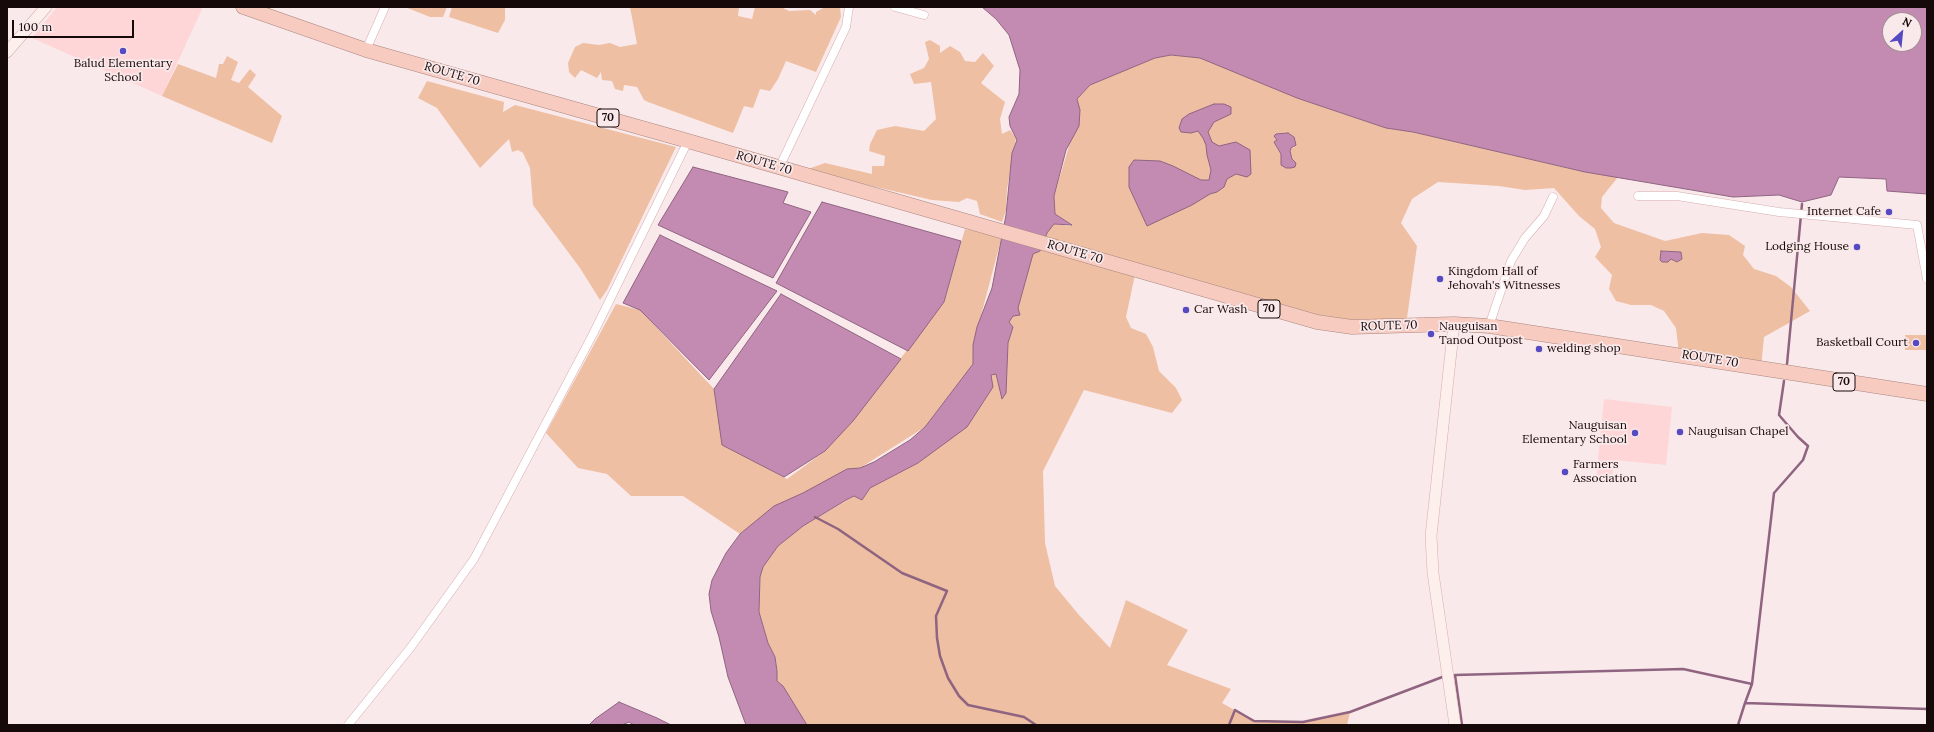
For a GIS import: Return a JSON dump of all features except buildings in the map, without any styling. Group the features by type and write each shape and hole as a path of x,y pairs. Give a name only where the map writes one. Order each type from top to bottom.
{"highway":[{"name":"ROUTE 70","path":"243,7 366,50 1317,322 1352,327 1454,324 1489,326 1927,394"}],"street":[{"path":"7,52 46,7"},
{"path":"366,50 385,7"},
{"path":"779,168 846,27 849,7"},
{"path":"895,7 924,15"},
{"path":"348,725 411,647 474,558 593,334 688,141"},
{"path":"1638,196 1677,196 1801,214 1917,225 1927,279"},
{"path":"1489,326 1511,261 1525,238 1544,216 1553,197"},
{"path":"1454,324 1431,536 1433,573 1455,725"}],"shaded area":[{"name":"Balud Elementary School","path":"57,7 203,7 162,96 32,38"},
{"path":"405,7 447,7 443,17 430,17"},
{"path":"452,7 505,7 505,20 498,33 449,17"},
{"path":"630,7 739,7 738,16 752,19 755,7 781,7 789,11 810,10 816,15 816,12 825,7 840,7 841,17 816,72 786,61 778,79 770,91 760,89 753,108 744,106 733,133 648,102 644,100 637,87 624,85 623,91 615,89 612,81 602,80 601,72 597,78 581,70 575,78 569,72 568,63 575,47 583,43 599,45 610,43 620,47 637,44"},
{"path":"982,7 1927,7 1927,194 1887,191 1886,179 1839,177 1831,195 1802,202 1779,195 1733,197 1585,172 1413,132 1386,128 1297,98 1200,58 1171,55 1155,58 1090,85 1077,99 1080,110 1079,126 1066,150 1054,196 1055,214 1072,225 1054,224 1047,233 1040,251 1033,254 1018,308 1020,315 1013,316 1009,322 1013,327 1008,343 1006,393 1002,399 996,374 991,375 993,387 967,427 918,463 870,488 862,500 854,496 846,500 803,526 778,546 763,567 760,577 759,612 768,643 775,657 777,681 783,686 807,725 746,725 728,677 719,637 711,611 709,594 712,580 726,553 740,534 774,506 803,493 847,469 860,468 874,462 910,440 925,427 973,364 973,345 977,327 992,288 1006,215 1012,153 1017,140 1010,126 1009,117 1019,94 1020,70 1009,35 996,19"},
{"path":"930,40 940,46 940,53 950,46 960,52 965,61 975,62 983,53 994,66 981,83 1005,102 1000,119 1002,134 1010,130 1016,138 1007,189 1006,210 1002,222 980,214 977,201 967,198 959,202 932,200 859,183 850,184 808,169 825,163 872,174 872,166 884,166 885,156 869,151 870,144 877,130 895,126 924,131 936,119 931,82 914,84 910,74 924,68 929,59 925,42"},
{"path":"1171,55 1200,58 1297,98 1386,128 1413,132 1584,172 1618,177 1602,197 1601,208 1614,223 1665,241 1702,233 1729,235 1745,246 1743,255 1754,269 1776,276 1791,287 1810,311 1764,337 1761,368 1679,354 1676,328 1664,311 1651,305 1631,305 1616,301 1609,289 1612,275 1595,257 1601,247 1595,229 1579,216 1554,188 1525,190 1499,186 1438,182 1412,199 1401,223 1417,246 1406,325 1352,327 1136,270 1126,317 1131,328 1146,334 1153,347 1159,371 1176,388 1182,400 1172,413 1084,390 1043,471 1045,543 1055,586 1079,615 1110,648 1126,600 1188,630 1167,665 1231,689 1222,703 1254,721 1303,722 1350,712 1347,725 807,725 783,686 777,681 775,657 768,643 759,612 760,577 763,567 778,546 803,526 854,496 862,500 870,488 918,463 945,442 983,402 993,387 990,376 996,374 1002,398 1006,376 1008,343 1013,327 1009,322 1018,308 1033,254 1040,251 1047,233 1054,224 1071,226 1071,224 1055,214 1054,196 1080,110 1077,99 1090,85 1155,58","holes":["1288,133 1294,137 1294,148 1291,148 1290,151 1293,161 1291,168 1286,168 1281,161 1281,154 1276,145 1277,140 1274,136 1276,134","1661,251 1681,252 1682,259 1677,262 1671,259 1668,262 1662,262 1660,260"]},
{"path":"227,56 238,62 231,80 239,83 250,69 256,75 248,87 282,116 272,143 162,96 178,64 216,78 219,64 223,64"},
{"path":"427,81 504,102 503,112 515,105 676,147 607,290 600,300 580,268 533,205 530,168 523,153 518,150 512,152 509,139 480,168 437,108 418,98"},
{"path":"1214,104 1224,104 1231,107 1231,114 1214,122 1208,132 1212,142 1219,146 1236,142 1250,150 1251,174 1247,177 1236,174 1227,179 1224,187 1217,192 1210,194 1192,205 1147,226 1129,187 1129,167 1134,160 1160,161 1201,180 1209,180 1211,170 1206,145 1203,138 1198,131 1191,133 1181,132 1179,128 1182,119 1189,114"},
{"path":"1288,133 1294,137 1296,145 1291,148 1290,151 1292,159 1296,163 1295,167 1291,168 1286,168 1281,165 1281,154 1274,142 1277,140 1274,136 1276,134"},
{"path":"693,167 788,192 783,203 811,212 773,278 658,225"},
{"path":"822,202 961,241 944,302 908,351 776,283"},
{"path":"965,229 1002,236 975,338 973,364 925,427 860,468 788,500 740,534 683,496 631,496 607,474 578,468 546,433 616,304 640,310 714,389 723,445 787,479 825,451 874,393 944,302"},
{"path":"660,235 777,291 709,380 640,310 623,303"},
{"path":"1661,251 1681,252 1682,259 1677,262 1671,259 1668,262 1662,262 1660,260"},
{"path":"781,294 901,359 853,421 825,451 784,477 722,445 714,389"},
{"name":"Basketball Court","path":"1905,335 1927,335 1927,350 1905,350"},
{"name":"Nauguisan Elementary School","path":"1604,399 1672,407 1666,465 1614,460 1612,481 1596,479"},
{"path":"619,702 671,725 634,725 629,722 622,725 589,725"}],"waterway":[{"path":"1787,364 1802,204"},
{"path":"1745,703 1752,684 1774,493 1803,460 1808,446 1779,415 1784,381"},
{"path":"815,517 838,529 902,573 947,591 936,616 937,638 940,656 948,678 959,696 968,705 1024,717 1036,725"},
{"path":"1462,725 1455,675 1683,669 1752,684"},
{"path":"1229,725 1235,710 1254,721 1303,722 1350,712 1445,676"},
{"path":"1738,725 1745,703 1927,709"}],"place":[{"name":"Balud Elementary School","path":"123,51"},
{"name":"Internet Cafe","path":"1889,212"},
{"name":"Lodging House","path":"1857,247"},
{"name":"Kingdom Hall of Jehovah's Witnesses","path":"1440,279"},
{"name":"Car Wash","path":"1186,310"},
{"name":"Nauguisan Tanod Outpost","path":"1431,334"},
{"name":"Basketball Court","path":"1916,343"},
{"name":"welding shop","path":"1539,349"},
{"name":"Nauguisan Chapel","path":"1680,432"},
{"name":"Nauguisan Elementary School","path":"1635,433"},
{"name":"Farmers Association","path":"1565,472"}]}
